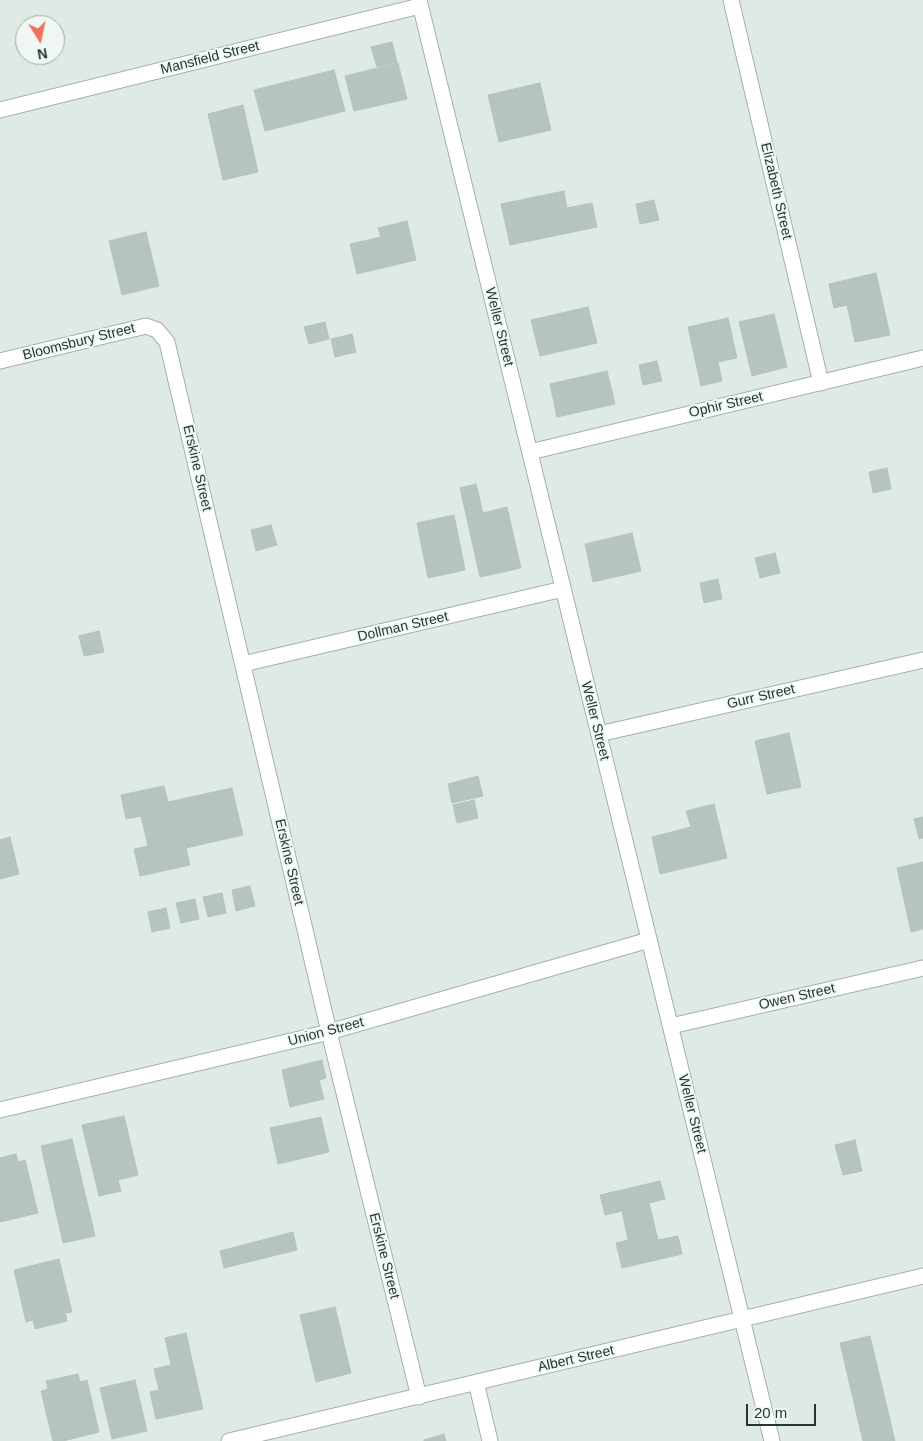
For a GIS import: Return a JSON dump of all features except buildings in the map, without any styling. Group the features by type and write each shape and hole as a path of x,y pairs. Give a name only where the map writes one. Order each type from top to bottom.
{"street":[{"name":"Elizabeth Street","path":"731,0 821,383"},
{"name":"Mansfield Street","path":"0,110 419,3"},
{"name":"Weller Street","path":"419,3 772,1441"},
{"name":"Bloomsbury Street","path":"0,361 137,327 146,326 157,330"},
{"name":"Erskine Street","path":"157,330 167,342 170,351 329,1032 419,1397"},
{"name":"Ophir Street","path":"530,452 923,358"},
{"name":"Dollman Street","path":"243,664 563,589"},
{"name":"Gurr Street","path":"599,734 923,660"},
{"name":"Union Street","path":"0,1110 329,1032 649,940"},
{"name":"Owen Street","path":"671,1026 923,968"},
{"name":"Albert Street","path":"229,1441 923,1276"},
{"path":"476,1382 490,1441"}]}
